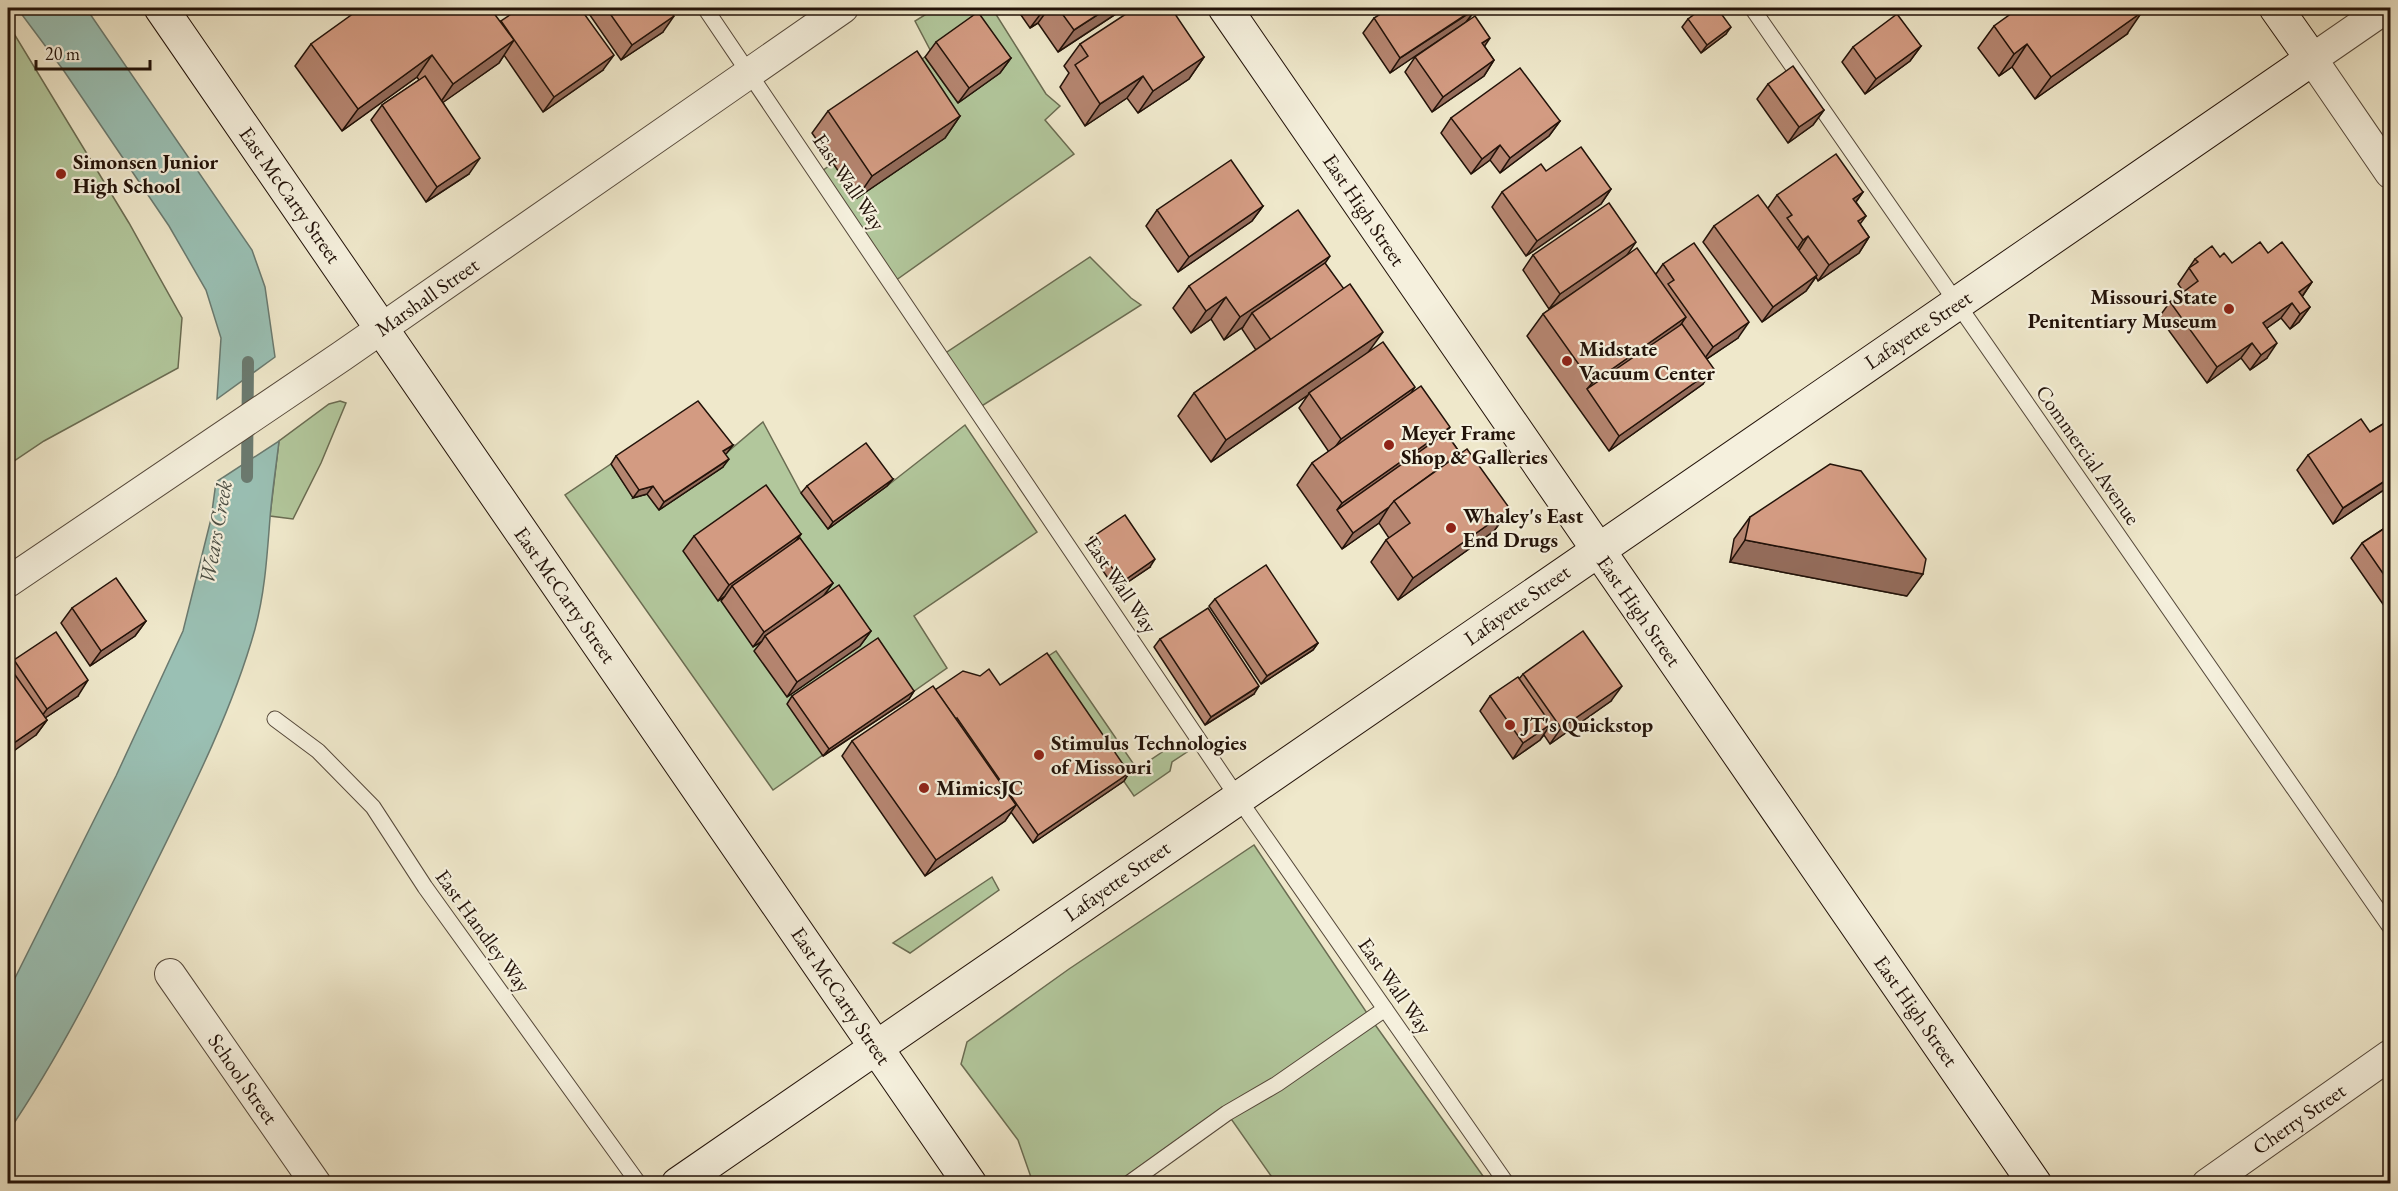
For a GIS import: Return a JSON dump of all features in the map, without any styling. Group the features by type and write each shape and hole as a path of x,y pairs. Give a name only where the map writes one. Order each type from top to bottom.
{"main road":[{"name":"East McCarty Street","path":"160,8 970,1184"},
{"name":"East High Street","path":"1225,8 2035,1184"},
{"path":"2276,8 2312,59"},
{"name":"Lafayette Street","path":"678,1184 2312,59"}],"street":[{"name":"Marshall Street","path":"8,582 381,329 749,71 843,8"},
{"name":"Lafayette Street","path":"2312,59 2386,8"},
{"path":"2312,59 2391,173"},
{"name":"School Street","path":"170,974 316,1184"},
{"name":"Cherry Street","path":"2207,1184 2391,1055"}],"lane":[{"name":"East Wall Way","path":"705,8 1238,798 1507,1184"},
{"name":"Commercial Avenue","path":"1752,8 2391,927"},
{"name":"East Handley Way","path":"275,719 318,751 373,807 425,887 639,1184"},
{"path":"1128,1184 1227,1113 1277,1084 1385,1009"}],"green space":[{"path":"936,8 992,8 1046,94 1060,106 1045,120 1074,154 892,283 818,174 833,163 857,198 901,73 925,57 958,103 915,21"},
{"name":"Simonsen Junior High School","path":"8,27 129,223 182,318 178,368 44,441 8,465"},
{"path":"1090,257 1141,305 977,409 941,356"},
{"path":"340,401 346,403 321,463 293,519 270,516 279,441 329,404"},
{"path":"763,422 801,493 828,529 965,425 1037,532 914,616 947,668 773,790 565,495 611,464 633,497 647,494 659,510"},
{"path":"1056,651 1137,769 1180,740 1187,752 1172,762 1170,771 1134,796 1041,661"},
{"path":"1254,845 1371,1019 1488,1183 1276,1183 1227,1113 1123,1183 1033,1183 1018,1140 961,1064 967,1042 1069,969"},
{"path":"992,877 999,890 910,953 893,943"}],"water":[{"path":"17,8 86,8 252,250 265,287 275,357 217,399 221,338 206,290 169,226 64,71"},
{"path":"279,441 261,601 255,629 222,723 194,785 100,974 47,1070 8,1132 8,992 116,776 183,631 211,519 216,482"}],"building":[{"path":"361,8 490,8 514,40 453,84 432,55 358,109 311,44"},
{"path":"520,8 580,8 614,55 554,97 501,21"},
{"path":"606,8 668,8 674,16 632,45"},
{"path":"1058,8 1108,8 1074,30"},
{"path":"1135,8 1171,8 1204,57 1153,91 1143,76 1100,104 1075,65 1088,56 1080,44"},
{"path":"1390,8 1476,8 1400,58 1374,18"},
{"path":"1703,8 1717,8 1731,27 1707,45 1688,19"},
{"path":"2019,8 2139,8 2142,12 2051,77 2027,44 2014,54 1994,26"},
{"path":"978,12 1011,58 969,88 936,42"},
{"path":"1897,14 1921,46 1876,79 1853,47"},
{"path":"1475,16 1490,38 1482,43 1494,60 1443,97 1415,57"},
{"path":"917,51 960,116 872,176 828,111"},
{"path":"1793,66 1824,110 1799,127 1768,84"},
{"path":"1520,68 1560,121 1510,158 1500,145 1482,159 1451,118"},
{"path":"425,76 480,158 437,187 382,105"},
{"path":"1581,147 1611,189 1537,241 1502,192 1541,164 1546,171"},
{"path":"1836,154 1863,192 1853,199 1866,216 1858,221 1869,237 1829,265 1808,236 1803,240 1787,218 1792,215 1777,195"},
{"path":"1231,160 1263,206 1189,257 1157,210"},
{"path":"1758,195 1817,275 1773,307 1714,226"},
{"path":"1609,203 1636,242 1560,294 1533,255"},
{"path":"1298,210 1330,256 1240,317 1226,297 1206,311 1189,286"},
{"path":"2260,242 2268,253 2282,242 2312,282 2299,292 2310,307 2300,314 2292,303 2263,323 2277,343 2261,355 2252,343 2217,367 2170,302 2198,281 2189,268 2198,262 2195,259 2212,246 2220,257 2224,253 2232,263"},
{"path":"1694,243 1749,322 1713,347 1668,284 1674,280 1663,264"},
{"path":"1637,248 1686,317 1592,383 1543,314"},
{"path":"1325,263 1344,289 1271,340 1252,313"},
{"path":"1350,284 1383,332 1226,440 1194,393"},
{"path":"1682,324 1714,369 1619,436 1587,389"},
{"path":"1383,342 1415,387 1341,439 1309,393"},
{"path":"1421,386 1450,427 1342,503 1312,463"},
{"path":"698,401 733,445 723,451 729,459 664,502 653,486 639,490 616,456"},
{"path":"2361,419 2370,432 2391,419 2391,477 2343,508 2308,455"},
{"path":"1446,433 1460,453 1353,533 1337,510"},
{"path":"866,443 893,479 833,522 807,486"},
{"path":"1467,449 1510,509 1413,578 1386,540 1410,523 1394,501"},
{"path":"1830,464 1861,471 1926,559 1923,574 1745,540 1750,517"},
{"path":"766,485 801,534 729,585 694,536"},
{"path":"1125,515 1155,559 1122,582 1091,538"},
{"path":"2391,524 2391,585 2362,543"},
{"path":"800,538 833,583 764,632 732,586"},
{"path":"1266,565 1318,643 1267,676 1215,599"},
{"path":"116,578 146,621 101,651 72,608"},
{"path":"839,585 871,631 797,682 765,636"},
{"path":"1208,608 1259,686 1211,717 1160,639"},
{"path":"1583,631 1622,686 1561,728 1523,674"},
{"path":"56,632 88,680 47,709 14,660"},
{"path":"878,638 914,691 829,749 792,696"},
{"name":"Stimulus Technologies of Missouri","path":"1047,653 1129,773 1038,835 935,690 963,671 980,676 989,669 1000,685"},
{"path":"8,665 47,720 8,747"},
{"path":"1518,677 1551,724 1523,743 1490,696"},
{"name":"MimicsJC","path":"933,686 1016,805 936,860 852,741"}],"waterway":[{"name":"Wears Creek","path":"247,477 248,362"}],"place":[{"name":"Simonsen Junior High School","path":"61,174"},
{"name":"Missouri State Penitentiary Museum","path":"2229,309"},
{"name":"Midstate Vacuum Center","path":"1567,361"},
{"name":"Meyer Frame Shop & Galleries","path":"1389,445"},
{"name":"Whaley's East End Drugs","path":"1451,528"},
{"name":"JT's Quickstop","path":"1510,725"},
{"name":"Stimulus Technologies of Missouri","path":"1039,755"},
{"name":"MimicsJC","path":"924,788"}]}
